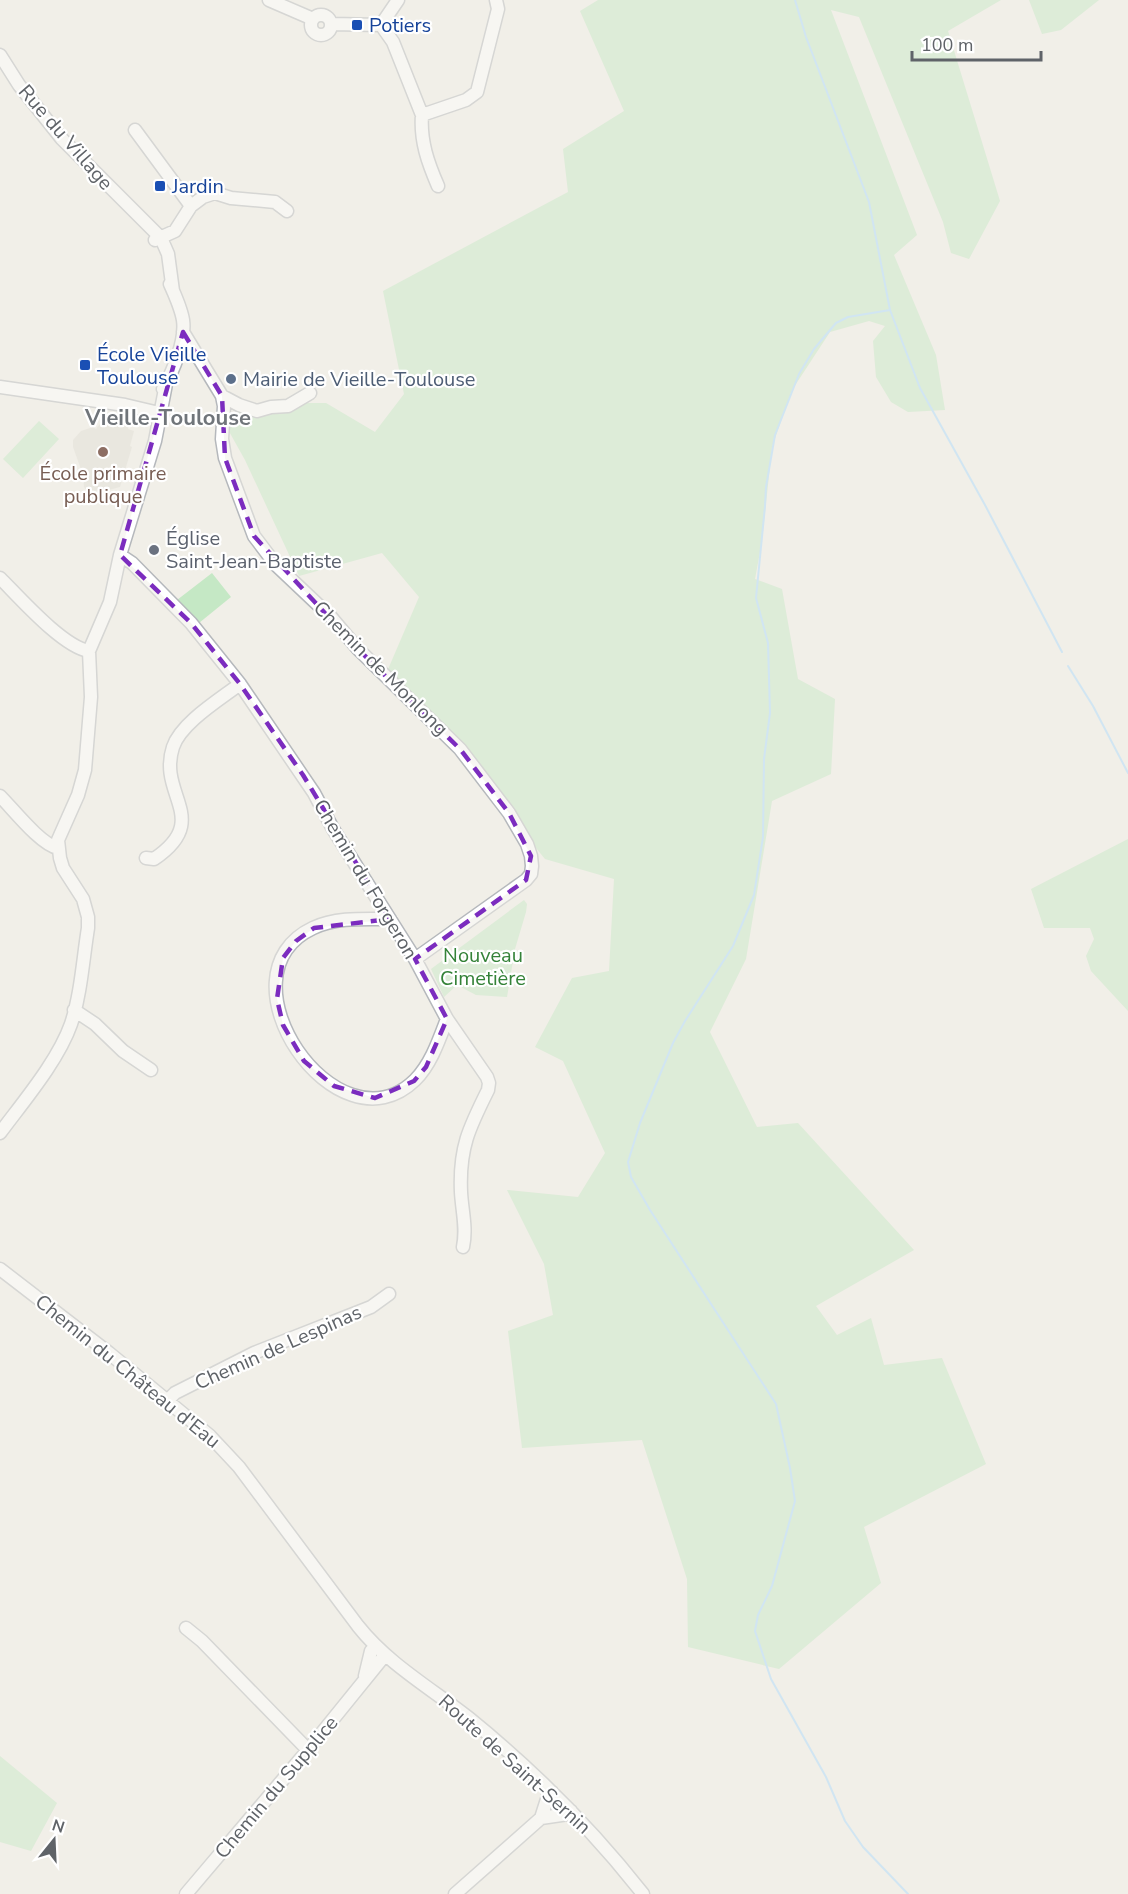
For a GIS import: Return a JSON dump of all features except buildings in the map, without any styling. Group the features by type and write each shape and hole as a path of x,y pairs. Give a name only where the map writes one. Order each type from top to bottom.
{"street":[{"path":"269,0 313,19 323,15 329,18 332,24 381,25"},
{"path":"381,25 398,0"},
{"path":"422,116 466,100 477,92 498,9 496,0"},
{"path":"381,25 393,42 422,116 422,140 430,169 438,186"},
{"name":"Rue du Village","path":"0,56 19,86 62,139 137,215 168,254 173,291 183,319 183,332 177,356 151,425 152,451 120,555 110,602 87,651 91,697 85,770 78,795 61,831 58,848"},
{"path":"135,130 192,206"},
{"path":"157,239 179,227 192,206 203,197 215,193 231,198 275,202 287,211"},
{"name":"Chemin de Monlong","path":"183,332 222,396 224,406 222,439 225,458 254,536 276,565 331,616 358,649 460,749 508,813 531,856 531,874 526,880 415,959"},
{"path":"0,387 125,405 157,412"},
{"path":"222,396 257,411 288,406 310,393"},
{"name":"Chemin du Forgeron","path":"120,555 124,556 147,578 191,623 240,684 308,784 333,829 415,959 447,1019 482,1068 489,1083 488,1090 465,1139 462,1153 461,1199 466,1232 463,1247"},
{"path":"0,578 65,640 87,651"},
{"path":"146,858 154,860 174,843 180,832 182,809 170,772 173,747 178,736 187,726 240,684"},
{"path":"0,796 52,847 58,848 63,868 83,899 88,917 74,1010 68,1032 58,1051 0,1133"},
{"path":"390,919 341,921 321,926 305,933 288,949 278,972 277,999 289,1038 304,1061 324,1080 347,1092 375,1098 401,1090 414,1081 426,1067 447,1019"},
{"path":"74,1010 95,1024 123,1051 151,1070"},
{"name":"Chemin du Château d'Eau","path":"2,1269 210,1436 239,1467 380,1651"},
{"name":"Chemin de Lespinas","path":"168,1400 175,1393 254,1353 371,1307 388,1294"},
{"path":"186,1628 202,1641 308,1750"},
{"name":"Chemin du Supplice","path":"186,1894 357,1690 380,1651"},
{"name":"Route de Saint-Sernin","path":"380,1651 471,1721 552,1792 602,1844 643,1894"},
{"path":"455,1894 541,1818 548,1796 552,1792"},
{"path":"541,1818 568,1814 571,1811"}],"highlighted area":[{"path":"183,332 222,396 225,458 254,536 358,649 460,749 509,813 531,856 526,880 415,959 447,1019 426,1067 414,1081 375,1098 334,1086 304,1061 283,1025 277,999 283,958 296,941 314,928 390,919 303,775 240,684 191,623 120,555"}],"shaded area":[{"name":"École primaire publique","path":"110,412 131,417 128,429 134,431 130,446 132,447 120,487 105,491 86,490 73,440 81,431 93,427 96,429 102,421 106,420"}],"green space":[{"path":"598,0 1001,0 948,31 1000,201 969,259 951,253 943,222 859,17 831,10 917,235 894,255 936,355 945,410 908,412 891,402 876,377 873,341 885,326 869,321 830,332 792,390 772,447 762,541 755,579 782,589 798,679 835,699 831,774 772,801 746,959 710,1032 757,1127 798,1123 914,1250 816,1306 837,1335 871,1318 884,1365 942,1358 986,1464 864,1527 881,1583 779,1669 688,1647 687,1579 642,1440 522,1448 508,1331 553,1315 544,1264 507,1190 578,1197 605,1153 563,1061 535,1047 572,978 609,971 614,879 545,859 455,749 383,681 419,597 382,553 299,576 245,460 226,426 233,415 263,403 326,403 375,432 404,394 383,291 568,192 563,149 624,111 580,11"},
{"path":"1029,0 1099,0 1061,30 1042,34"},
{"path":"39,421 59,439 23,478 3,459"},
{"path":"212,573 231,597 199,623 177,600"},
{"path":"1128,839 1128,1011 1091,971 1086,956 1094,939 1090,928 1044,928 1031,889"},
{"name":"Nouveau Cimetière","path":"524,900 527,904 526,912 515,949 507,997 476,995 457,985 444,997 431,969"},
{"path":"0,1756 57,1803 31,1851 0,1842"}],"waterway":[{"path":"795,0 806,37 869,202 890,310 848,317 836,323 814,349 799,374 775,435 766,487 756,598 768,643 770,713 764,759 763,837 754,895 733,946 673,1043 640,1123 628,1162 631,1177 650,1210 776,1404 795,1501 772,1586 758,1615 755,1631 771,1679 826,1777 845,1821 863,1847 908,1894"},
{"path":"890,310 920,388 985,505 1062,652"},
{"path":"1068,666 1093,706 1128,773"}],"place":[{"name":"Potiers","path":"357,25"},
{"name":"Jardin","path":"160,186"},
{"name":"École Vieille Toulouse","path":"85,365"},
{"name":"Mairie de Vieille-Toulouse","path":"231,379"},
{"name":"École primaire publique","path":"103,452"},
{"name":"Église Saint-Jean-Baptiste","path":"154,550"}],"district":[{"name":"Vieille-Toulouse","path":"168,417"}]}
